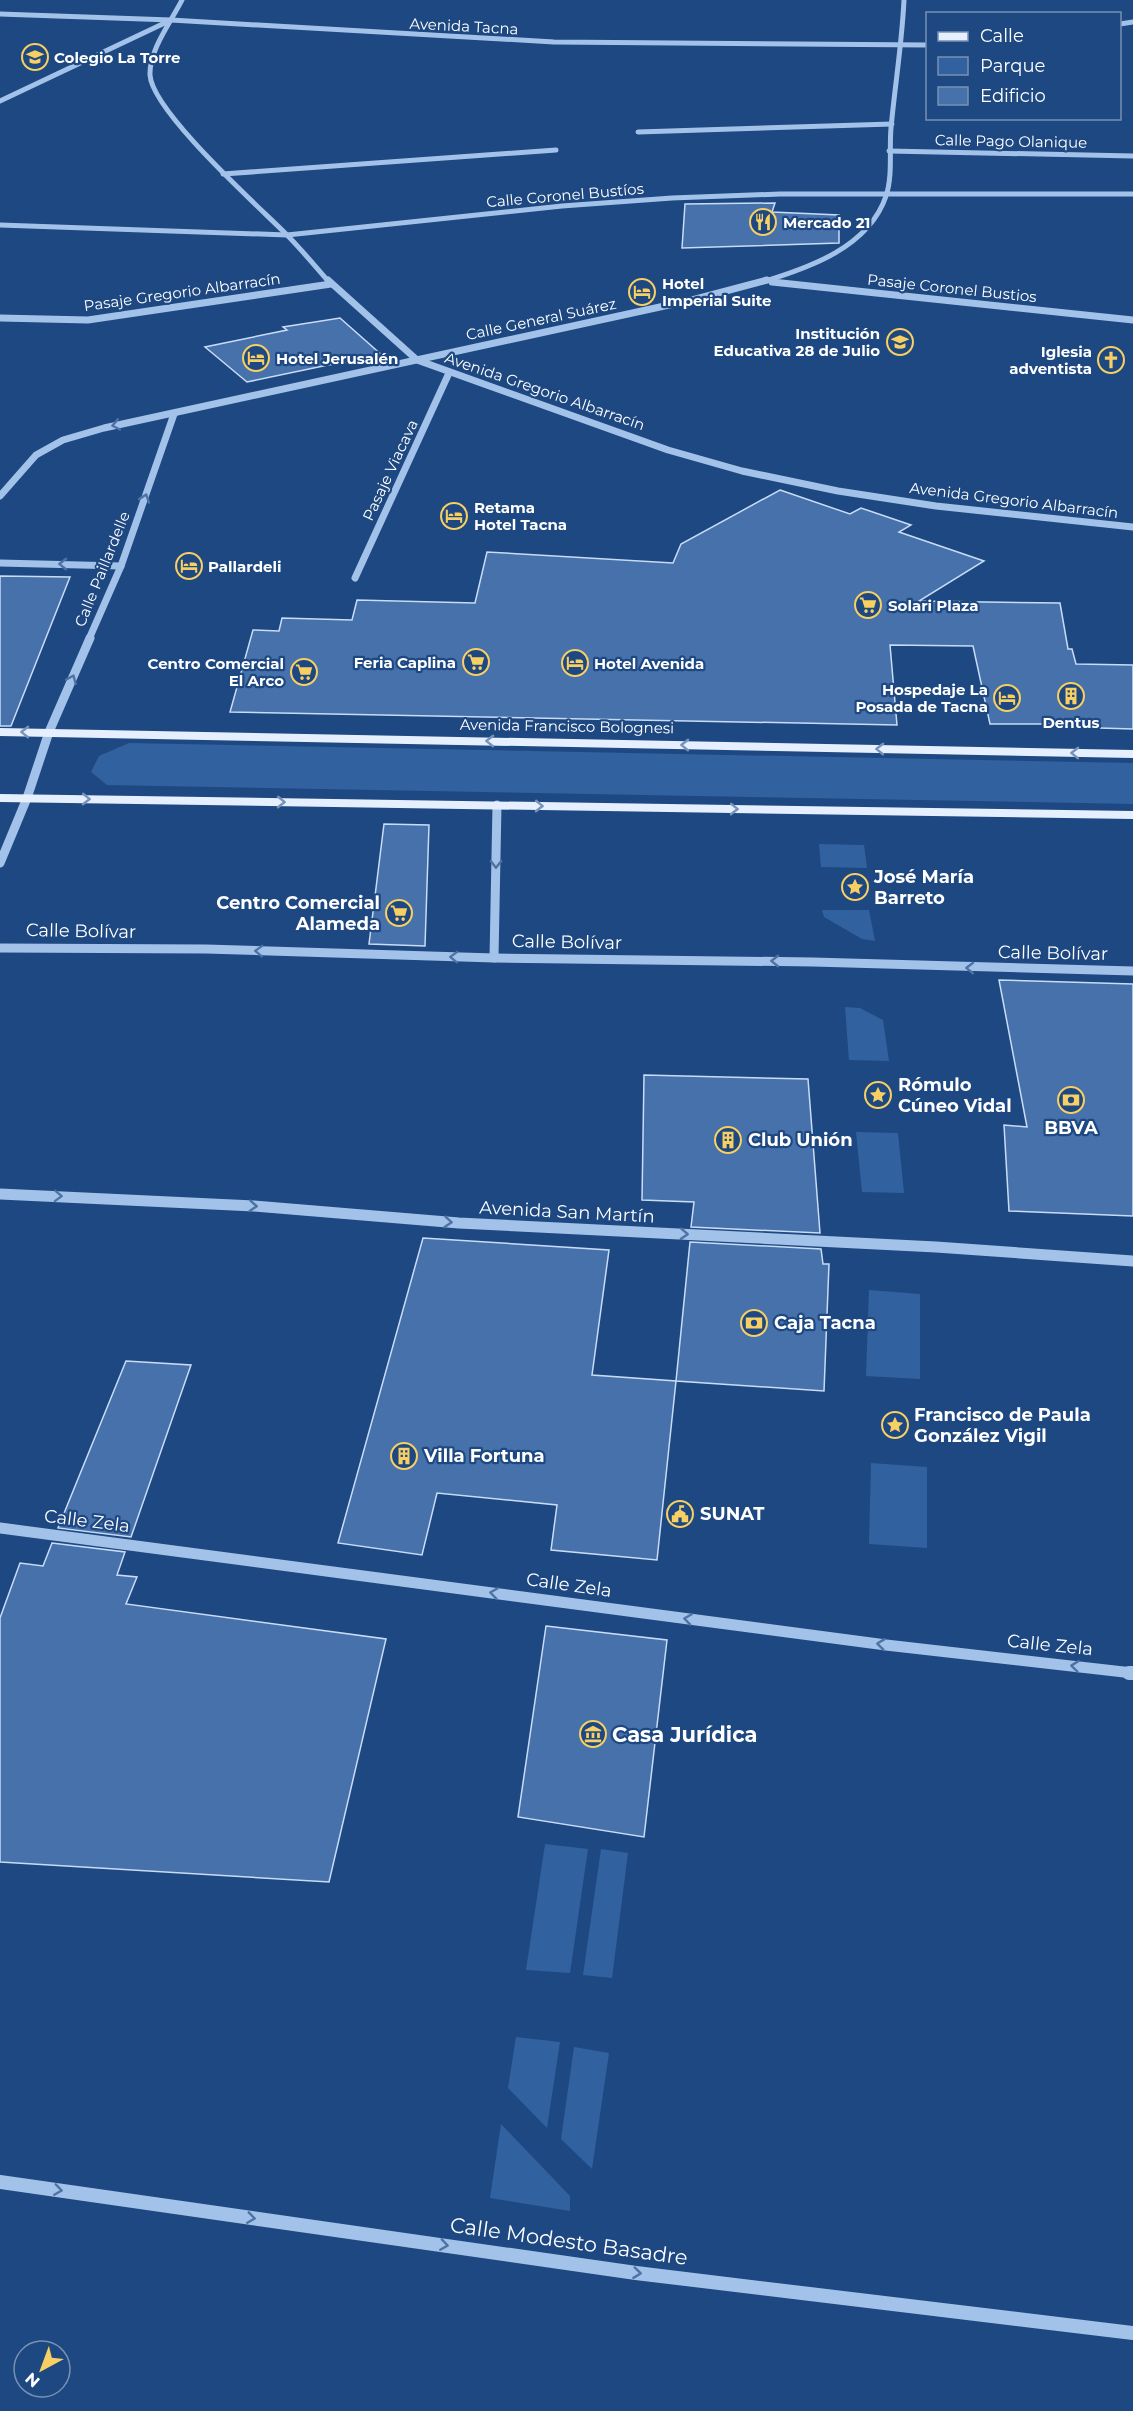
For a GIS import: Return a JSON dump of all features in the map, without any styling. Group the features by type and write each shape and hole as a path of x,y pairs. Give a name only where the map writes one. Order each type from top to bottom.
{"main road":[{"name":"Avenida Francisco Bolognesi","path":"0,732 1133,754"},
{"path":"0,798 1133,815"}],"street":[{"name":"Avenida Gregorio Albarracín","path":"182,0 153,57 151,66 152,85 162,106 223,174 286,235 331,284 417,360 449,374 677,452 798,484 982,512 1133,527"},
{"name":"Calle General Suárez","path":"0,496 36,455 63,440 104,428 768,282 805,267 842,247 872,222 886,195 892,124 903,47 904,0"},
{"name":"Avenida Tacna","path":"0,14 171,20 511,40 903,47 926,45"},
{"path":"0,101 171,20"},
{"path":"638,132 892,124"},
{"path":"223,174 556,150"},
{"name":"Calle Pago Olanique","path":"889,151 1133,156"},
{"name":"Calle Coronel Bustíos","path":"0,225 286,235 628,201 728,195 1133,194"},
{"name":"Pasaje Coronel Bustios","path":"768,282 1133,320"},
{"name":"Pasaje Gregorio Albarracín","path":"0,318 88,320 331,284"},
{"name":"Pasaje Viacava","path":"355,578 449,374"},
{"name":"Calle Paillardelle","path":"0,863 27,798 49,732 121,566 174,414"},
{"path":"0,563 121,566"},
{"path":"494,958 497,805"},
{"name":"Calle Bolívar","path":"0,948 206,949 494,958 813,962 1133,971"},
{"name":"Avenida San Martín","path":"0,1194 254,1206 459,1223 936,1247 1133,1261"},
{"name":"Calle Zela","path":"0,1528 886,1645 1133,1672"},
{"name":"Calle Modesto Basadre","path":"0,2182 636,2273 1133,2333"}],"green space":[{"path":"129,743 1133,763 1133,804 107,785 91,772 99,756"},
{"path":"819,844 864,845 867,868 821,867"},
{"path":"822,910 869,910 875,941 862,939 824,917"},
{"path":"845,1007 860,1008 883,1020 889,1061 849,1060"},
{"path":"856,1132 898,1133 904,1193 862,1192"},
{"path":"869,1290 920,1294 920,1379 866,1376"},
{"path":"871,1463 927,1467 927,1548 869,1544"},
{"path":"545,1844 588,1849 570,1973 526,1970"},
{"path":"601,1849 628,1853 612,1978 583,1975"},
{"path":"516,2037 560,2042 547,2128 508,2088"},
{"path":"574,2047 609,2053 592,2169 561,2139"},
{"path":"501,2124 570,2196 570,2211 490,2198"}],"building":[{"name":"Mercado 21","path":"775,203 772,212 839,215 839,243 682,248 685,204"},
{"path":"340,318 384,357 328,365 247,382 205,347 287,330 283,327"},
{"path":"780,490 850,514 861,508 911,525 899,532 984,561 919,601 1060,603 1068,649 1072,649 1076,664 1133,665 1133,729 1065,727 1065,724 990,724 973,646 890,645 897,725 230,712 253,630 279,631 282,618 352,620 357,600 475,603 487,552 673,563 681,544"},
{"path":"0,576 70,577 11,726 0,726"},
{"name":"Centro Comercial Alameda","path":"384,824 429,825 425,946 369,944"},
{"name":"BBVA","path":"999,980 1133,984 1133,1216 1009,1211 1004,1125 1027,1127"},
{"name":"Club Unión","path":"644,1075 808,1079 820,1233 691,1227 694,1202 642,1200"},
{"path":"423,1238 609,1250 592,1375 676,1381 657,1560 551,1550 557,1505 437,1493 422,1555 338,1543"},
{"name":"Caja Tacna","path":"690,1242 821,1249 823,1264 829,1264 824,1391 676,1381"},
{"path":"126,1361 191,1365 131,1537 58,1528"},
{"path":"52,1543 125,1552 117,1575 137,1577 126,1604 386,1639 329,1882 0,1862 0,1618 20,1563 43,1566"},
{"name":"Casa Jurídica","path":"546,1626 667,1640 644,1837 518,1817"}],"place":[{"name":"Colegio La Torre","path":"35,57"},
{"name":"Mercado 21","path":"763,222"},
{"name":"Hotel Imperial Suite","path":"642,292"},
{"name":"Institución Educativa 28 de Julio","path":"900,342"},
{"name":"Hotel Jerusalén","path":"256,358"},
{"name":"Iglesia adventista","path":"1111,360"},
{"name":"Retama Hotel Tacna","path":"454,516"},
{"name":"Pallardeli","path":"189,566"},
{"name":"Solari Plaza","path":"868,605"},
{"name":"Feria Caplina","path":"476,662"},
{"name":"Hotel Avenida","path":"575,663"},
{"name":"Centro Comercial El Arco","path":"304,672"},
{"name":"Dentus","path":"1071,696"},
{"name":"Hospedaje La Posada de Tacna","path":"1007,698"},
{"name":"José María Barreto","path":"855,887"},
{"name":"Centro Comercial Alameda","path":"399,913"},
{"name":"Rómulo Cúneo Vidal","path":"878,1095"},
{"name":"BBVA","path":"1071,1100"},
{"name":"Club Unión","path":"728,1140"},
{"name":"Caja Tacna","path":"754,1323"},
{"name":"Francisco de Paula González Vigil","path":"895,1425"},
{"name":"Villa Fortuna","path":"404,1456"},
{"name":"SUNAT","path":"680,1514"},
{"name":"Casa Jurídica","path":"593,1734"}]}
